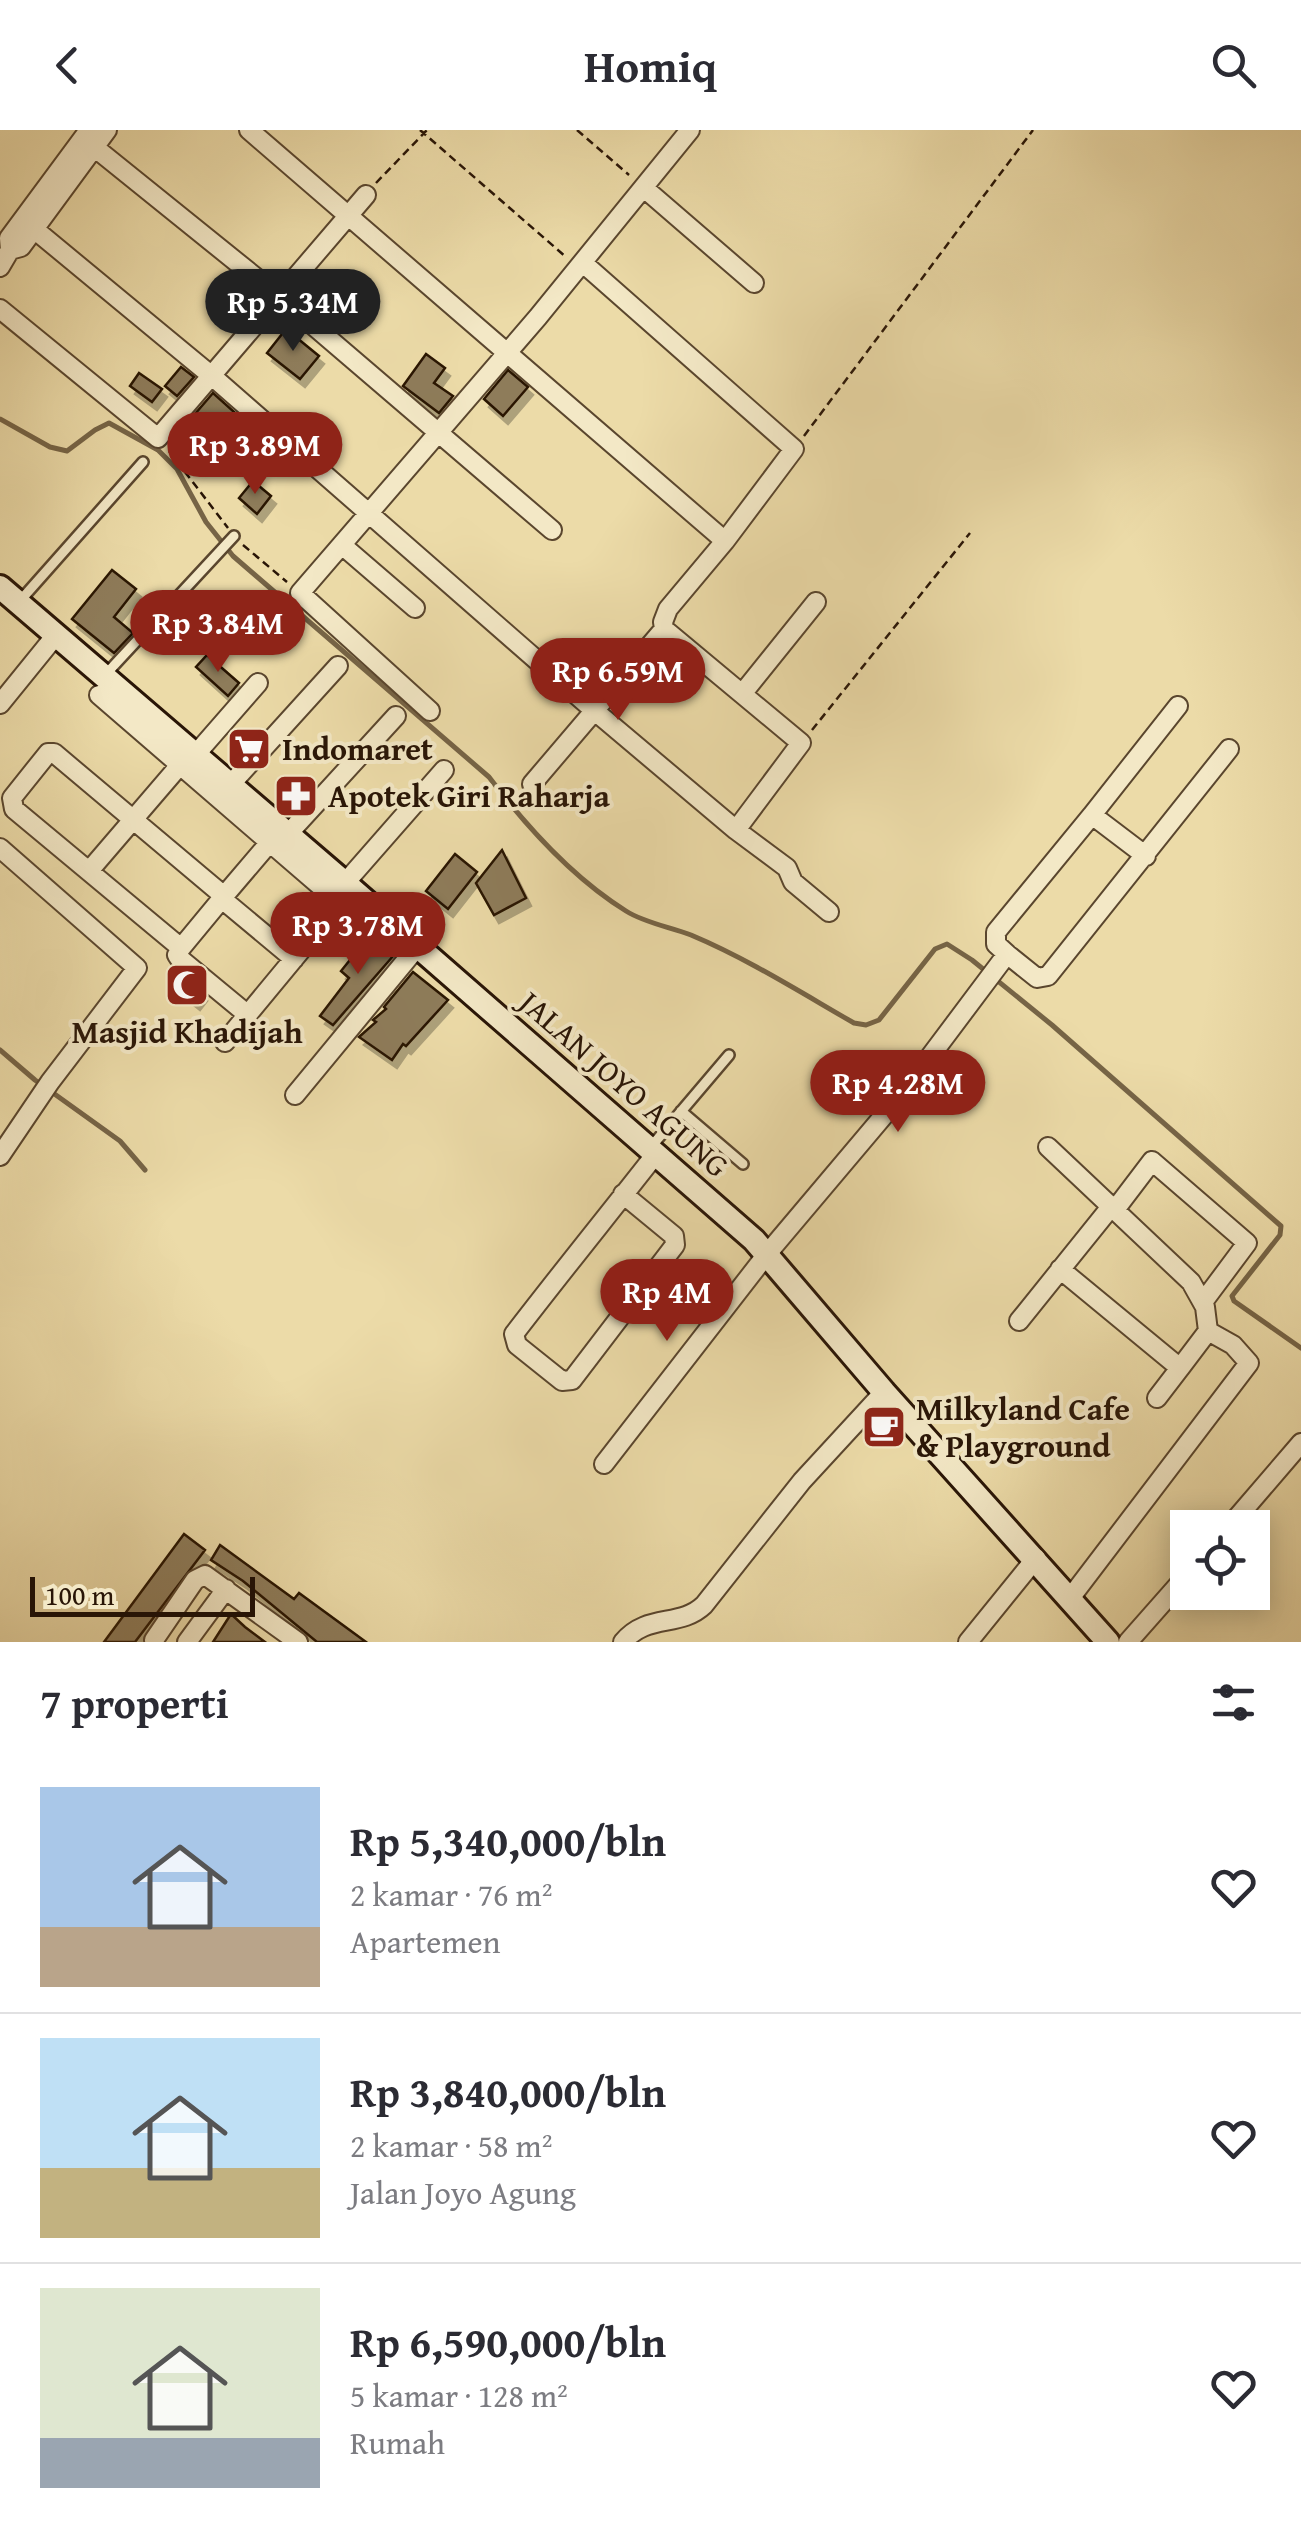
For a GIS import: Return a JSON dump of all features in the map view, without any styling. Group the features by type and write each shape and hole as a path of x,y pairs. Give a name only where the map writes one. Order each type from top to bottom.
{"main road":[{"name":"JALAN JOYO AGUNG","path":"0,588 56,635 102,685 188,760 231,784 279,838 418,946 767,1254 884,1392 1108,1642"}],"street":[{"path":"0,267 10,241 92,138 106,130"},
{"path":"250,130 725,541"},
{"path":"430,711 300,593 580,266 690,130"},
{"path":"10,241 34,229 92,138"},
{"path":"92,138 552,530"},
{"path":"644,188 754,283"},
{"path":"0,309 158,438 366,194"},
{"path":"34,229 213,377 596,712 787,868 793,882 829,912"},
{"path":"580,266 794,449 668,609 662,622 664,629 801,743 736,830"},
{"path":"343,546 415,608"},
{"path":"742,694 816,602"},
{"path":"532,784 664,629"},
{"path":"0,704 56,635"},
{"path":"231,784 338,666"},
{"path":"89,871 258,683"},
{"path":"604,1464 767,1254 902,1094 996,968 996,932 1178,706"},
{"path":"248,1014 179,958 181,948 223,897 396,716"},
{"path":"996,968 1037,978 1048,976 1229,749"},
{"path":"181,948 11,804 48,753 54,753 294,959"},
{"path":"188,760 279,838"},
{"path":"225,1042 444,770"},
{"path":"1092,815 1146,856"},
{"path":"0,848 137,968 0,1156"},
{"path":"294,1095 418,946"},
{"path":"1048,1146 1191,1282 1203,1302 1208,1332 1157,1398"},
{"path":"623,1194 674,1236 675,1245 572,1380 562,1381 516,1345 514,1334 652,1152"},
{"path":"1019,1322 1152,1161 1247,1243 1203,1302"},
{"path":"1060,1269 1180,1368"},
{"path":"1070,1597 1249,1363 1233,1345 1208,1332"},
{"path":"623,1642 642,1625 688,1616 704,1605 802,1481 884,1392"},
{"path":"1244,1510 1301,1444"},
{"path":"968,1642 1036,1558"},
{"path":"154,1641 200,1576 205,1575 298,1642"},
{"path":"187,1642 226,1589"},
{"path":"1128,1642 1170,1594"}],"lane":[{"path":"18,603 143,462"},
{"path":"102,685 232,538"},
{"path":"652,1152 729,1055"},
{"path":"682,1112 744,1164"}],"path":[{"path":"578,130 644,188"},
{"path":"794,449 1033,130"},
{"path":"366,194 424,131 580,266"},
{"path":"158,438 232,538 300,593"},
{"path":"801,743 970,533"}],"building":[{"path":"286,329 319,356 300,379 267,353"},
{"path":"426,354 445,368 434,383 453,396 439,413 403,386"},
{"path":"181,367 194,377 177,396 165,386"},
{"path":"508,370 528,387 503,416 484,399"},
{"path":"139,373 162,389 152,402 130,386"},
{"path":"213,393 243,420 224,440 195,414"},
{"path":"253,481 271,496 257,514 239,498"},
{"path":"112,570 136,589 114,617 133,633 114,653 72,619"},
{"path":"207,655 239,683 228,696 196,667"},
{"path":"502,850 526,898 494,915 476,883"},
{"path":"455,854 477,872 448,909 426,891"},
{"path":"370,935 394,955 333,1025 320,1016 349,978 341,971"},
{"name":"Masjid Khadijah","path":"176,972 202,993 195,1002 169,981"},
{"path":"413,972 448,1000 392,1060 359,1037 376,1022 373,1020"},
{"path":"184,1534 205,1550 135,1642 104,1642"},
{"path":"220,1545 294,1599 299,1593 366,1642 317,1642 211,1560"},
{"path":"231,1614 245,1627 265,1642 213,1642"}],"waterway":[{"path":"0,419 50,447 67,451 109,423 158,450 177,469 206,522 233,556 489,777 569,867 633,915 712,944 854,1023 866,1025 879,1020 935,949 947,944 972,960 1281,1226 1280,1235 1232,1296 1301,1348"},
{"path":"0,1050 120,1141 145,1170"}],"place":[{"name":"Indomaret","path":"249,749"},
{"name":"Apotek Giri Raharja","path":"296,796"},
{"name":"Masjid Khadijah","path":"187,985"},
{"name":"Milkyland Cafe & Playground","path":"884,1427"}]}
